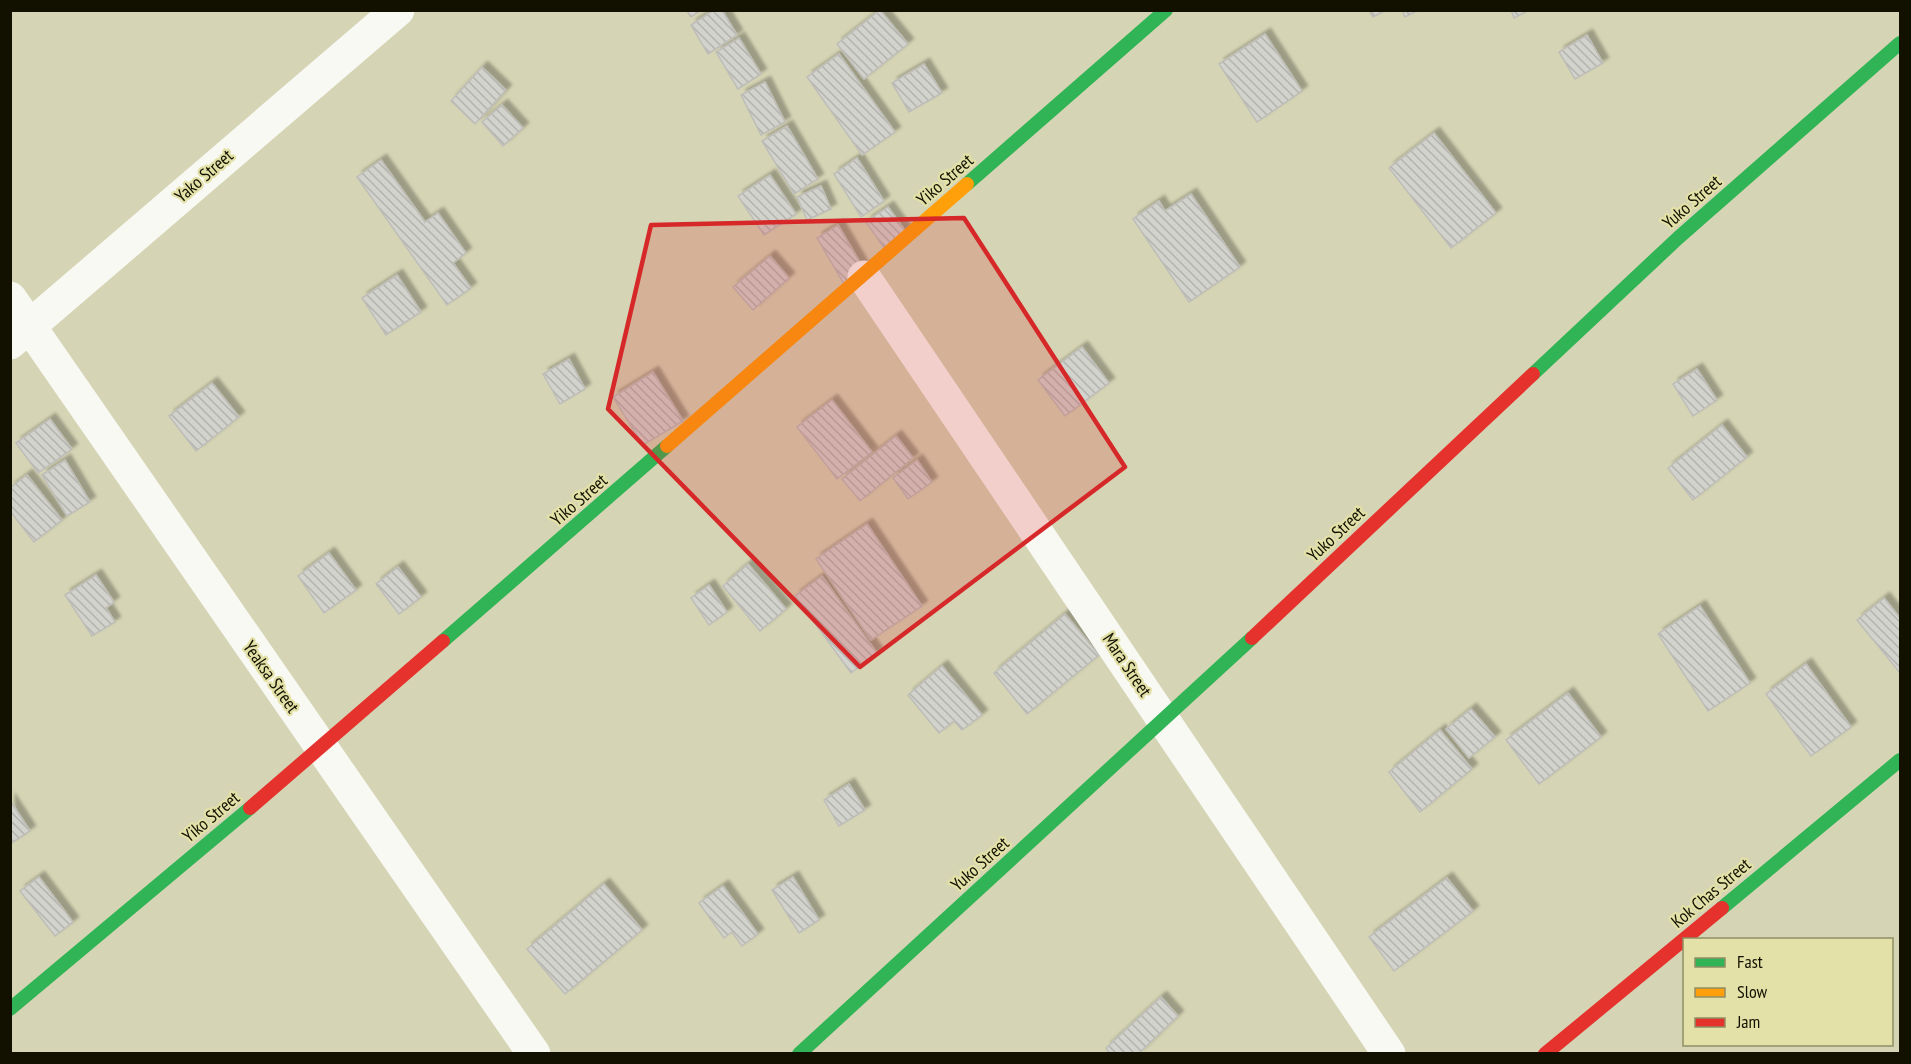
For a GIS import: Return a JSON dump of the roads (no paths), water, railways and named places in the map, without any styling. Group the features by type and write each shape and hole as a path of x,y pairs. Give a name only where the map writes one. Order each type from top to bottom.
{"street":[{"name":"Yako Street","path":"20,334 398,10"},
{"name":"Yiko Street","path":"10,1009 321,748 864,277 1166,10"},
{"name":"Yuko Street","path":"799,1053 1164,720 1678,238 1900,43"},
{"name":"Mara Street","path":"864,277 1389,1053"},
{"name":"Yeaksa Street","path":"10,298 20,334 321,748 534,1053"},
{"name":"Kok Chas Street","path":"1684,938 1900,760"},
{"name":"Kok Chas Street","path":"1545,1053 1683,939"}]}
